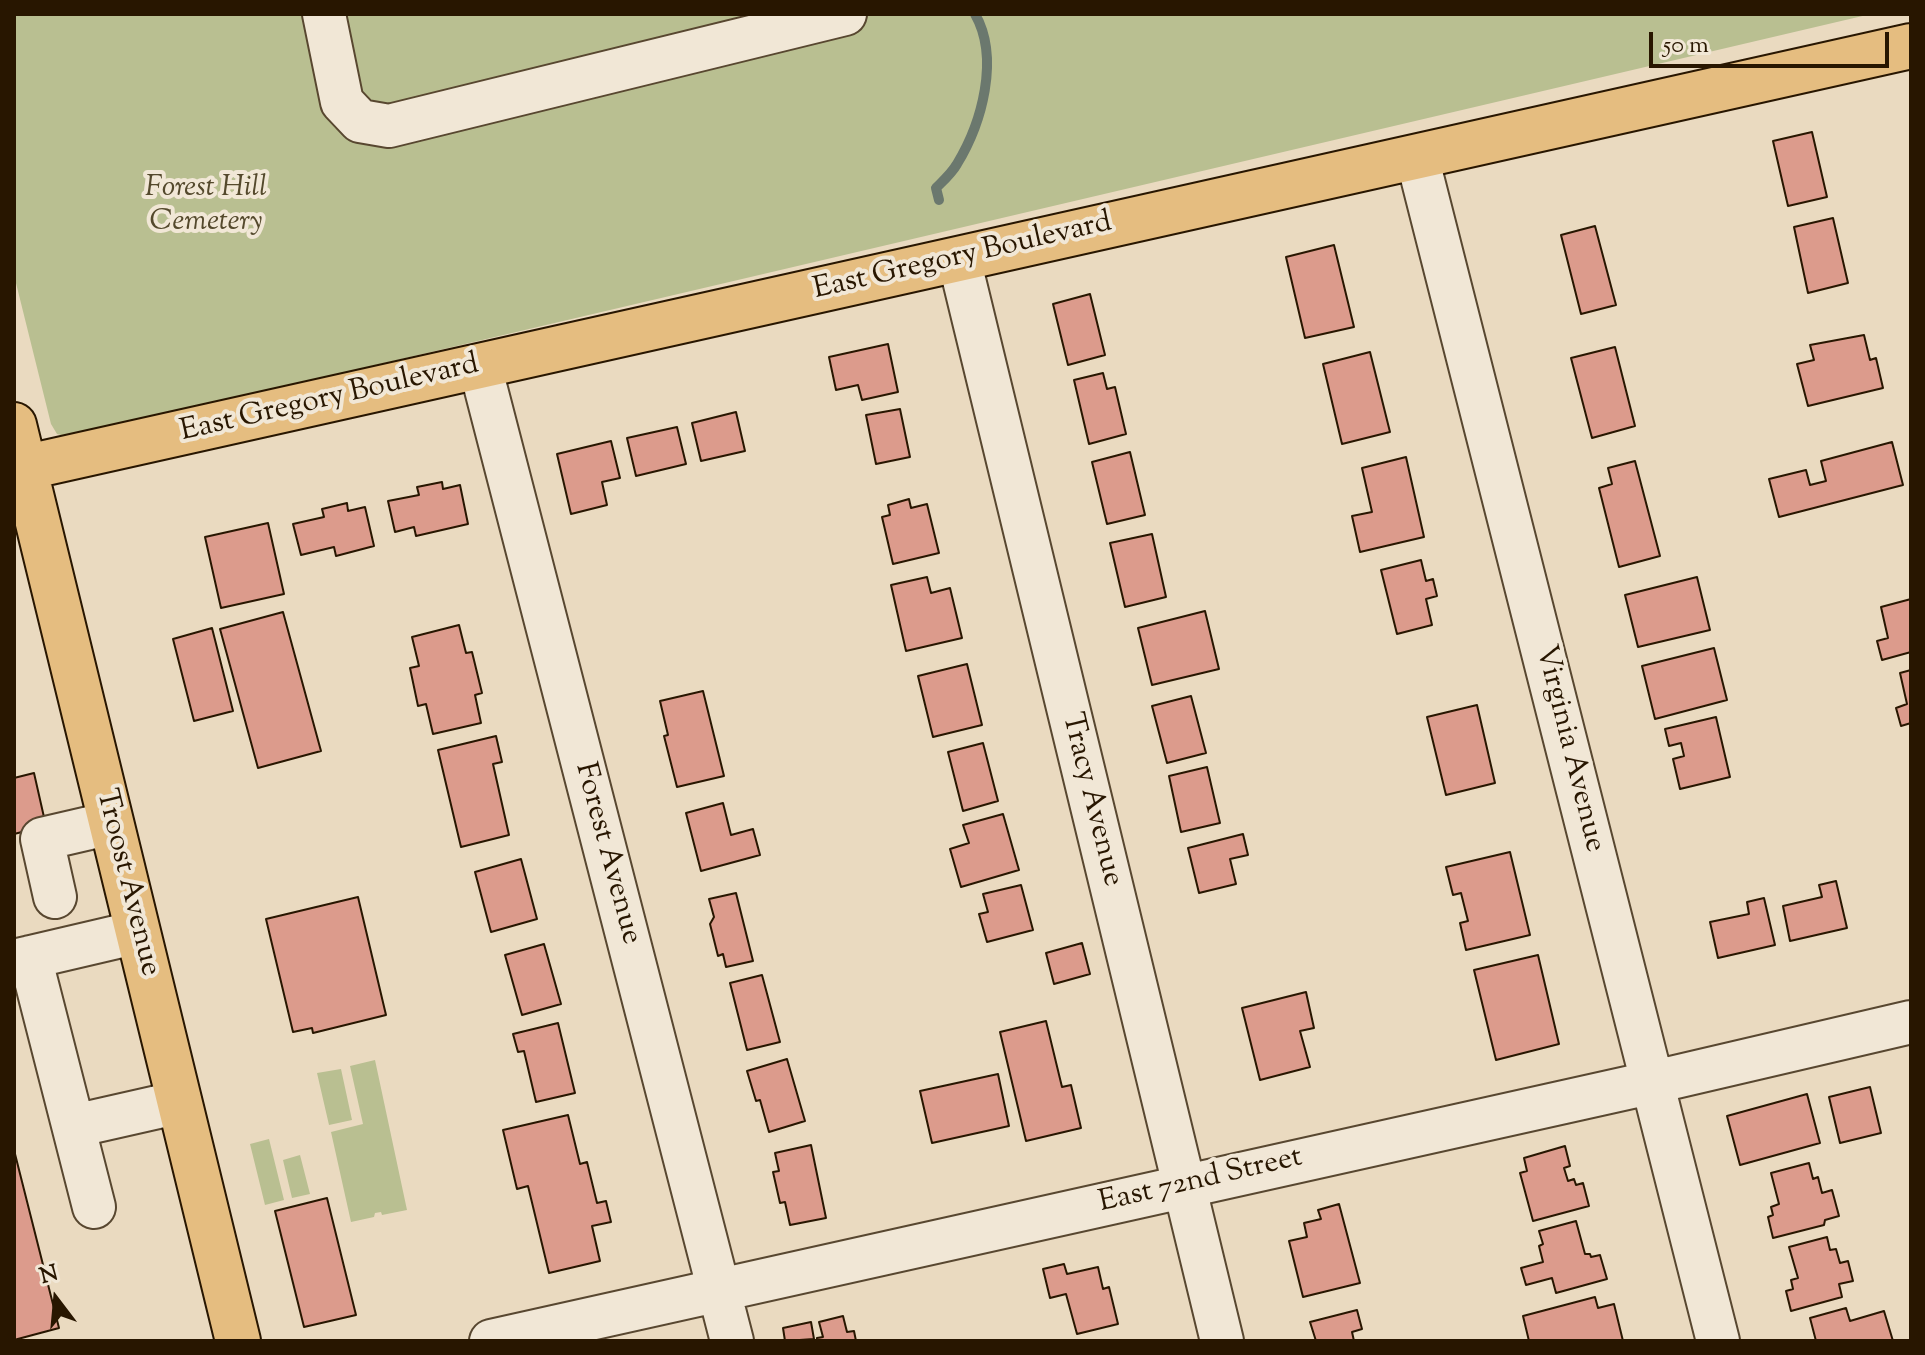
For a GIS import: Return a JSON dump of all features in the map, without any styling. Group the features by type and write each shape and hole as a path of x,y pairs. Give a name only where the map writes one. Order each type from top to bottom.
{"main road":[{"name":"East Gregory Boulevard","path":"19,469 1417,157 1909,53"},
{"name":"Troost Avenue","path":"14,425 19,469 111,823 238,1341"}],"street":[{"path":"324,14 342,102 360,121 389,126 845,14"},
{"name":"Virginia Avenue","path":"1417,157 1718,1341"},
{"name":"Tracy Avenue","path":"959,259 1222,1341"},
{"name":"Forest Avenue","path":"480,366 732,1341"},
{"path":"55,897 28,843 111,823"},
{"path":"94,1207 74,1126 22,959 138,932"},
{"name":"East 72nd Street","path":"491,1341 1911,1022"},
{"path":"74,1126 180,1102"}],"green space":[{"name":"Forest Hill Cemetery","path":"14,14 1871,14 69,437 57,434 51,424 14,275"},
{"path":"375,1060 407,1210 382,1215 381,1212 375,1213 374,1217 351,1222 331,1132 363,1124 350,1066"},
{"path":"341,1069 352,1120 329,1125 317,1073"},
{"path":"269,1139 284,1200 265,1205 250,1144"},
{"path":"300,1155 310,1194 292,1198 283,1160"}],"building":[{"path":"1812,132 1827,197 1788,206 1773,141"},
{"path":"1833,218 1848,283 1808,293 1794,227"},
{"path":"1595,226 1616,305 1581,314 1561,235"},
{"path":"1334,245 1354,327 1305,338 1286,257"},
{"path":"1090,294 1105,355 1068,365 1053,304"},
{"path":"1864,335 1870,360 1876,358 1883,388 1808,406 1797,364 1814,360 1810,345"},
{"path":"888,344 898,392 862,400 858,385 836,390 829,357"},
{"path":"1615,347 1635,426 1592,438 1571,358"},
{"path":"1370,352 1390,432 1342,444 1323,364"},
{"path":"1103,373 1107,389 1115,387 1126,434 1089,444 1074,380"},
{"path":"900,409 910,457 876,464 866,415"},
{"path":"736,412 745,451 701,461 692,423"},
{"path":"677,427 686,464 636,476 627,438"},
{"path":"611,441 620,478 602,482 607,505 571,514 557,454"},
{"path":"1892,442 1903,485 1779,517 1769,479 1806,470 1810,485 1826,481 1821,461"},
{"path":"1130,452 1145,515 1107,524 1092,462"},
{"path":"1406,457 1424,537 1360,552 1352,516 1372,512 1362,468"},
{"path":"1635,461 1660,556 1619,567 1599,488 1612,484 1608,468"},
{"path":"442,482 443,489 460,485 468,524 416,536 414,527 395,532 388,501 419,495 417,487"},
{"path":"909,499 911,508 927,504 939,553 893,564 882,517 890,515 888,505"},
{"path":"347,503 348,511 365,507 374,546 336,556 334,547 301,555 293,524 324,517 322,509"},
{"path":"268,523 284,594 221,608 205,537"},
{"path":"1152,534 1166,597 1125,607 1110,543"},
{"path":"1421,560 1426,581 1433,579 1437,596 1426,599 1432,625 1397,634 1381,570"},
{"path":"927,577 931,593 950,588 962,638 906,651 891,585"},
{"path":"1697,577 1710,630 1638,647 1625,595"},
{"path":"1911,599 1911,652 1882,660 1877,641 1888,638 1881,607"},
{"path":"1205,611 1219,669 1152,685 1138,628"},
{"path":"283,612 321,751 258,768 220,629"},
{"path":"459,625 466,653 472,652 482,693 475,695 481,723 433,734 426,704 418,706 410,668 419,666 412,637"},
{"path":"212,628 233,711 194,721 173,639"},
{"path":"1714,648 1727,700 1655,719 1642,666"},
{"path":"967,664 982,725 933,737 918,676"},
{"path":"1911,670 1911,723 1901,726 1896,708 1907,704 1900,673"},
{"path":"703,691 724,776 677,787 664,736 668,735 660,701"},
{"path":"1191,696 1206,753 1167,763 1152,706"},
{"path":"1477,705 1495,783 1446,795 1427,717"},
{"path":"1716,717 1730,777 1680,789 1673,759 1684,756 1681,743 1669,746 1665,729"},
{"path":"496,736 502,762 493,764 509,835 461,847 438,750"},
{"path":"983,743 998,801 963,811 948,752"},
{"path":"1207,767 1220,823 1181,832 1169,776"},
{"path":"34,773 46,826 14,834 14,778"},
{"path":"723,803 731,835 753,829 760,855 701,871 686,813"},
{"path":"1003,814 1019,870 961,887 950,849 969,843 963,825"},
{"path":"1243,834 1248,855 1230,859 1236,884 1199,893 1188,848"},
{"path":"1510,852 1530,935 1466,950 1460,923 1468,921 1461,893 1453,895 1446,867"},
{"path":"521,859 537,919 491,932 475,872"},
{"path":"1836,881 1847,928 1790,941 1783,906 1822,897 1819,885"},
{"path":"1021,885 1033,930 987,942 979,914 988,912 983,894"},
{"path":"736,893 753,961 726,967 723,954 718,956 710,924 714,917 709,899"},
{"path":"358,897 386,1015 313,1033 312,1028 293,1032 266,919"},
{"path":"1764,898 1775,945 1718,958 1710,922 1749,914 1747,902"},
{"path":"1082,943 1090,974 1054,984 1046,953"},
{"path":"544,944 561,1004 522,1015 505,955"},
{"path":"1538,955 1559,1044 1496,1060 1474,970"},
{"path":"762,975 780,1042 747,1050 730,983"},
{"path":"1306,992 1314,1028 1300,1031 1310,1067 1260,1080 1242,1008"},
{"path":"1046,1021 1062,1087 1071,1085 1081,1128 1026,1141 1000,1032"},
{"path":"558,1023 575,1093 536,1102 524,1051 518,1052 513,1034"},
{"path":"787,1059 805,1121 769,1132 747,1071"},
{"path":"998,1074 1009,1126 932,1143 920,1091"},
{"path":"1870,1087 1881,1133 1840,1143 1829,1097"},
{"path":"1807,1094 1820,1143 1740,1165 1727,1116"},
{"path":"568,1115 580,1164 587,1162 597,1203 606,1201 611,1222 592,1226 600,1261 549,1273 528,1186 517,1189 503,1130"},
{"path":"811,1145 826,1218 790,1225 785,1202 780,1203 773,1172 779,1171 775,1153"},
{"path":"1565,1146 1570,1166 1564,1168 1568,1181 1574,1179 1576,1185 1583,1183 1589,1206 1533,1221 1520,1173 1527,1171 1524,1158"},
{"path":"14,1150 59,1328 14,1340"},
{"path":"1809,1163 1813,1179 1818,1177 1822,1193 1832,1190 1839,1216 1825,1220 1824,1225 1773,1238 1768,1217 1773,1215 1771,1207 1779,1204 1771,1173"},
{"path":"327,1198 356,1315 304,1327 275,1211"},
{"path":"1339,1204 1360,1283 1303,1297 1289,1241 1307,1237 1304,1223 1321,1219 1318,1210"},
{"path":"1576,1221 1585,1254 1591,1257 1600,1255 1607,1279 1556,1293 1552,1278 1526,1285 1521,1268 1543,1262 1539,1231"},
{"path":"1827,1237 1830,1250 1836,1249 1840,1263 1848,1261 1853,1281 1839,1284 1842,1297 1791,1311 1786,1291 1793,1289 1791,1280 1798,1278 1789,1247"},
{"path":"1064,1264 1067,1274 1098,1267 1103,1289 1109,1287 1118,1324 1077,1334 1066,1294 1050,1298 1043,1269"},
{"path":"1595,1297 1598,1308 1614,1304 1623,1341 1529,1341 1523,1316"},
{"path":"1846,1308 1850,1321 1884,1311 1893,1341 1816,1341 1810,1318"},
{"path":"1357,1310 1362,1329 1352,1332 1354,1341 1316,1341 1310,1322"},
{"path":"843,1316 847,1332 854,1331 856,1341 817,1341 817,1338 823,1337 819,1322"},
{"path":"811,1322 814,1339 785,1341 783,1328"}],"waterway":[{"path":"939,200 936,188 953,171 966,148 985,90 986,50 975,14"}]}
